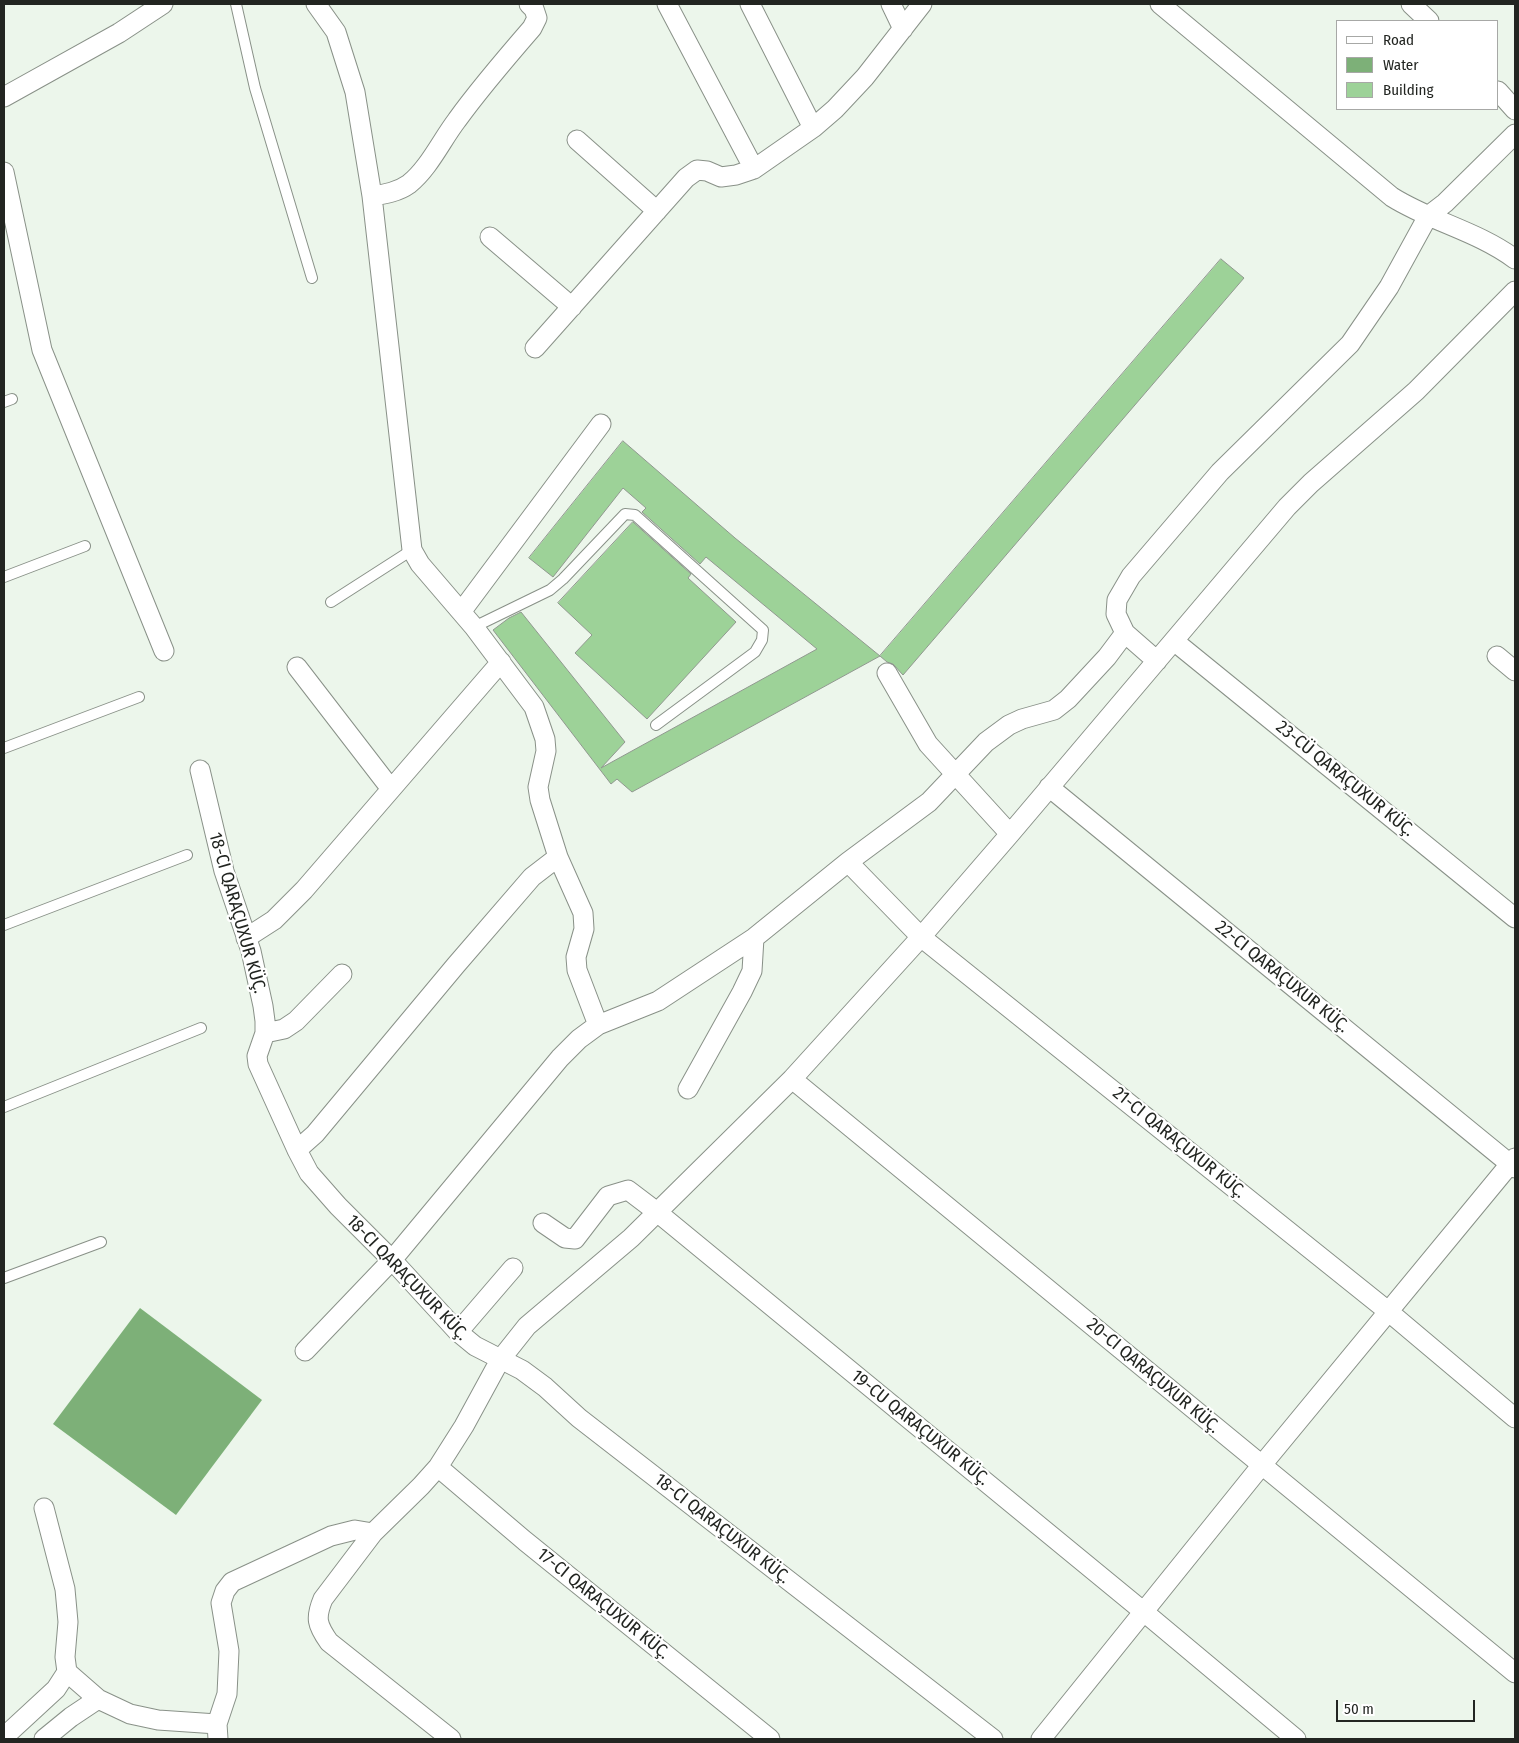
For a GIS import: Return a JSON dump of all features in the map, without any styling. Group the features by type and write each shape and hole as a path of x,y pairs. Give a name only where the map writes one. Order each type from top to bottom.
{"street":[{"path":"4,98 119,33 163,4"},
{"path":"316,4 326,15 336,32 355,92 372,196 412,550 420,564 474,628 534,707 545,739 546,751 538,787 540,800 558,857 583,913 584,929 576,957 577,970 598,1025"},
{"path":"372,196 390,193 407,185 421,173 479,89 532,28 537,18 534,9 528,4"},
{"path":"667,4 754,169"},
{"path":"750,4 813,128"},
{"path":"891,4 903,29"},
{"path":"535,348 686,178 697,170 706,171 721,177 736,175 754,169 813,128 836,109 859,83 922,4"},
{"path":"1160,4 1392,197 1428,216 1492,243 1515,259"},
{"path":"1411,4 1428,20"},
{"path":"1499,93 1515,110"},
{"path":"1157,661 1125,634 1116,614 1117,600 1131,576 1220,472 1350,344 1389,287 1428,216 1445,203 1515,134"},
{"path":"577,140 657,210"},
{"path":"4,172 42,350 164,651"},
{"path":"490,237 572,307"},
{"path":"451,1739 329,1642 321,1630 318,1621 318,1611 323,1599 374,1533 438,1467 464,1426 500,1360 527,1326 631,1238 792,1079 921,937 1287,508 1311,483 1416,391 1515,292"},
{"path":"461,612 601,424"},
{"path":"305,1351 392,1260 560,1058 579,1039 598,1025 658,1002 754,938 848,862 929,802 986,742 1009,725 1022,719 1054,710 1068,699 1107,658 1125,634"},
{"name":"23-CÜ QARAÇUXUR KÜÇ.","path":"1174,641 1515,918"},
{"path":"1497,656 1515,671"},
{"path":"246,938 274,920 287,908 501,662"},
{"path":"297,667 391,789"},
{"path":"887,673 928,744 955,776 1010,834"},
{"name":"18-CI QARAÇUXUR KÜÇ.","path":"200,770 224,871 251,951 263,1006 265,1033 257,1056 258,1064 297,1150 310,1173 338,1206 392,1260 458,1332 475,1346 522,1370 545,1387 579,1418 993,1739"},
{"name":"22-CI QARAÇUXUR KÜÇ.","path":"1049,787 1514,1163"},
{"path":"297,1150 315,1134 532,877 558,857"},
{"name":"21-CI QARAÇUXUR KÜÇ.","path":"848,862 921,937 1389,1312 1515,1418"},
{"path":"688,1089 752,971 754,938"},
{"path":"265,1033 284,1029 296,1022 342,974"},
{"name":"20-CI QARAÇUXUR KÜÇ.","path":"792,1079 1515,1673"},
{"path":"1042,1739 1262,1466 1514,1163"},
{"name":"19-CU QARAÇUXUR KÜÇ.","path":"544,1223 565,1238 575,1239 608,1196 628,1190 1144,1612 1296,1739"},
{"path":"458,1332 513,1268"},
{"name":"17-CI QARAÇUXUR KÜÇ.","path":"438,1467 525,1541 770,1739"},
{"path":"44,1508 65,1589 68,1622 65,1657 68,1672 98,1698 130,1714 158,1720 174,1720 217,1731 227,1694 229,1651 221,1603 225,1591 232,1582 330,1536 355,1530 374,1533"},
{"path":"4,1737 56,1689 68,1672"},
{"path":"44,1739 70,1717 98,1698"}],"lane":[{"path":"236,4 255,88 312,278"},
{"path":"474,628 550,590 563,580 625,514 635,515 763,630 762,640 755,652 656,725"},
{"path":"4,577 85,546"},
{"path":"331,602 412,550"},
{"path":"4,748 139,697"},
{"path":"4,925 187,855"},
{"path":"4,1107 201,1028"},
{"path":"4,1278 102,1242"}],"water":[{"path":"140,1308 262,1400 176,1515 53,1424"}],"building":[{"path":"1221,259 1244,278 903,675 893,664 880,656"},
{"path":"623,441 735,538 880,656 632,792 617,779 611,784 493,630 521,612 625,742 601,768 817,649 706,557 700,564 642,512 646,508 623,488 553,577 529,558"},
{"path":"633,522 691,574 688,578 736,622 647,719 575,653 592,635 558,603"}]}
